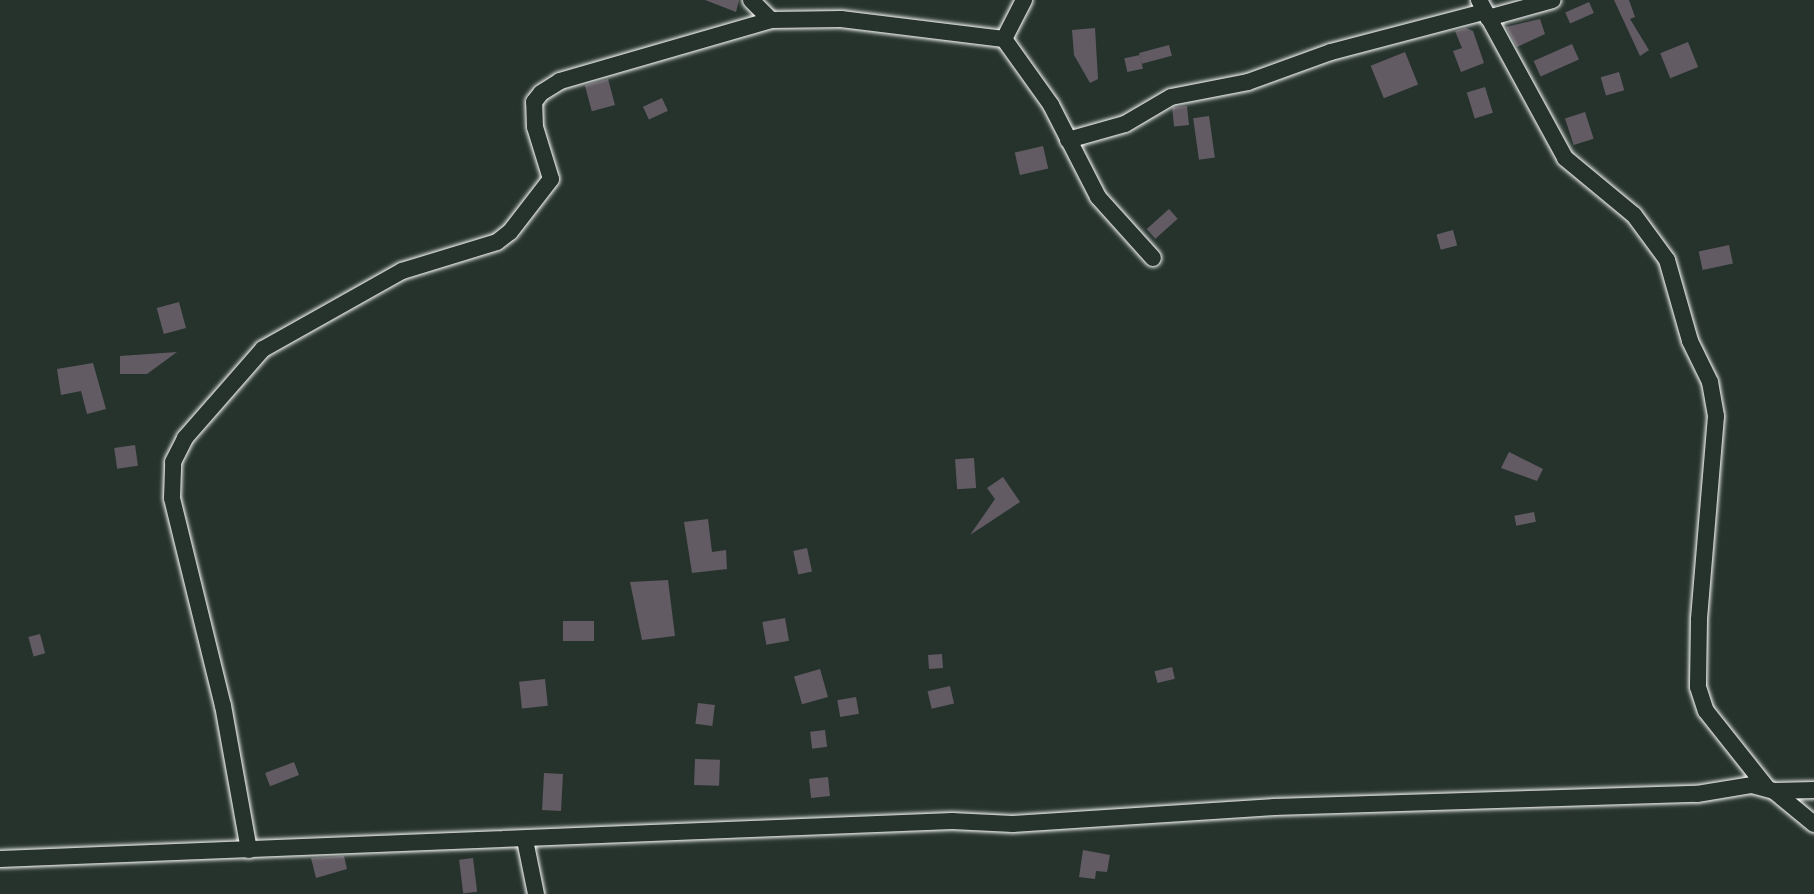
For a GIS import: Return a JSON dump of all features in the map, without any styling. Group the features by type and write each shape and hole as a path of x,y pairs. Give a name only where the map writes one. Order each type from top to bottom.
{"street":[{"path":"751,0 771,20"},
{"path":"1004,39 1024,0"},
{"path":"1068,140 1125,124 1171,97 1248,82 1331,52 1483,10 1553,0"},
{"path":"1483,10 1565,158 1634,215 1667,260 1690,341 1710,382 1716,416 1699,620 1698,687 1706,711 1771,790 1814,824"},
{"path":"249,850 223,706 172,498 173,462 185,438 263,349 402,271 497,242 510,232 551,179 535,127 534,102 541,93 560,81 771,20 841,19 1004,39 1051,105 1098,197 1153,258"},
{"path":"0,859 1686,795 1752,785 1771,790 1814,790"},
{"path":"525,840 536,894"}],"building":[{"path":"705,0 739,0 736,12"},
{"path":"1614,0 1629,0 1635,17 1630,19 1649,50 1640,56"},
{"path":"1589,2 1594,13 1570,24 1565,13"},
{"path":"1540,19 1545,34 1517,47 1506,27"},
{"path":"1095,28 1098,79 1090,83 1074,55 1072,30"},
{"path":"1466,28 1473,31 1484,63 1461,72 1453,51 1462,48 1455,31"},
{"path":"1688,42 1698,67 1670,78 1660,53"},
{"path":"1572,44 1579,60 1541,77 1534,61"},
{"path":"1169,45 1172,56 1142,64 1139,53"},
{"path":"1405,52 1418,84 1384,98 1371,66"},
{"path":"1140,55 1143,69 1127,72 1124,58"},
{"path":"1619,72 1624,90 1606,96 1601,77"},
{"path":"608,79 615,105 592,111 585,85"},
{"path":"1485,87 1493,113 1475,118 1467,93"},
{"path":"662,98 668,111 649,120 643,107"},
{"path":"1187,106 1189,125 1174,126 1172,108"},
{"path":"1585,112 1594,139 1574,145 1565,118"},
{"path":"1209,116 1215,158 1199,160 1193,118"},
{"path":"1043,146 1048,168 1020,175 1015,153"},
{"path":"1169,209 1178,219 1155,239 1147,229"},
{"path":"1453,230 1457,245 1441,250 1437,234"},
{"path":"1729,245 1733,264 1703,270 1699,251"},
{"path":"179,302 186,328 164,334 157,308"},
{"path":"177,352 147,374 120,374 120,356"},
{"path":"93,363 106,409 87,414 81,391 61,395 57,369"},
{"path":"135,445 138,466 117,469 114,448"},
{"path":"1509,452 1543,469 1537,481 1501,468"},
{"path":"974,458 976,488 957,489 955,459"},
{"path":"1003,477 1020,502 970,535 995,499 987,488"},
{"path":"1534,512 1536,522 1516,526 1514,516"},
{"path":"708,519 712,552 726,550 727,569 692,573 684,522"},
{"path":"807,548 812,571 798,574 793,551"},
{"path":"668,580 675,636 642,640 630,582"},
{"path":"785,618 789,641 766,645 762,622"},
{"path":"563,621 594,621 594,641 563,641"},
{"path":"40,634 45,653 34,656 28,637"},
{"path":"942,654 943,668 929,669 928,655"},
{"path":"1172,667 1175,679 1157,683 1155,671"},
{"path":"820,669 828,697 802,704 794,676"},
{"path":"545,679 548,706 522,709 519,682"},
{"path":"950,686 954,704 932,709 928,691"},
{"path":"856,697 859,714 840,717 837,700"},
{"path":"698,703 715,705 712,726 695,724"},
{"path":"825,730 827,747 812,749 810,732"},
{"path":"695,759 720,760 719,786 694,785"},
{"path":"294,762 299,775 270,786 265,773"},
{"path":"544,773 563,774 561,811 542,810"},
{"path":"828,777 830,796 811,798 809,779"},
{"path":"1083,850 1110,855 1107,872 1096,871 1095,879 1079,877"},
{"path":"344,856 347,869 316,878 311,858"},
{"path":"473,858 477,892 463,893 459,860"}]}
